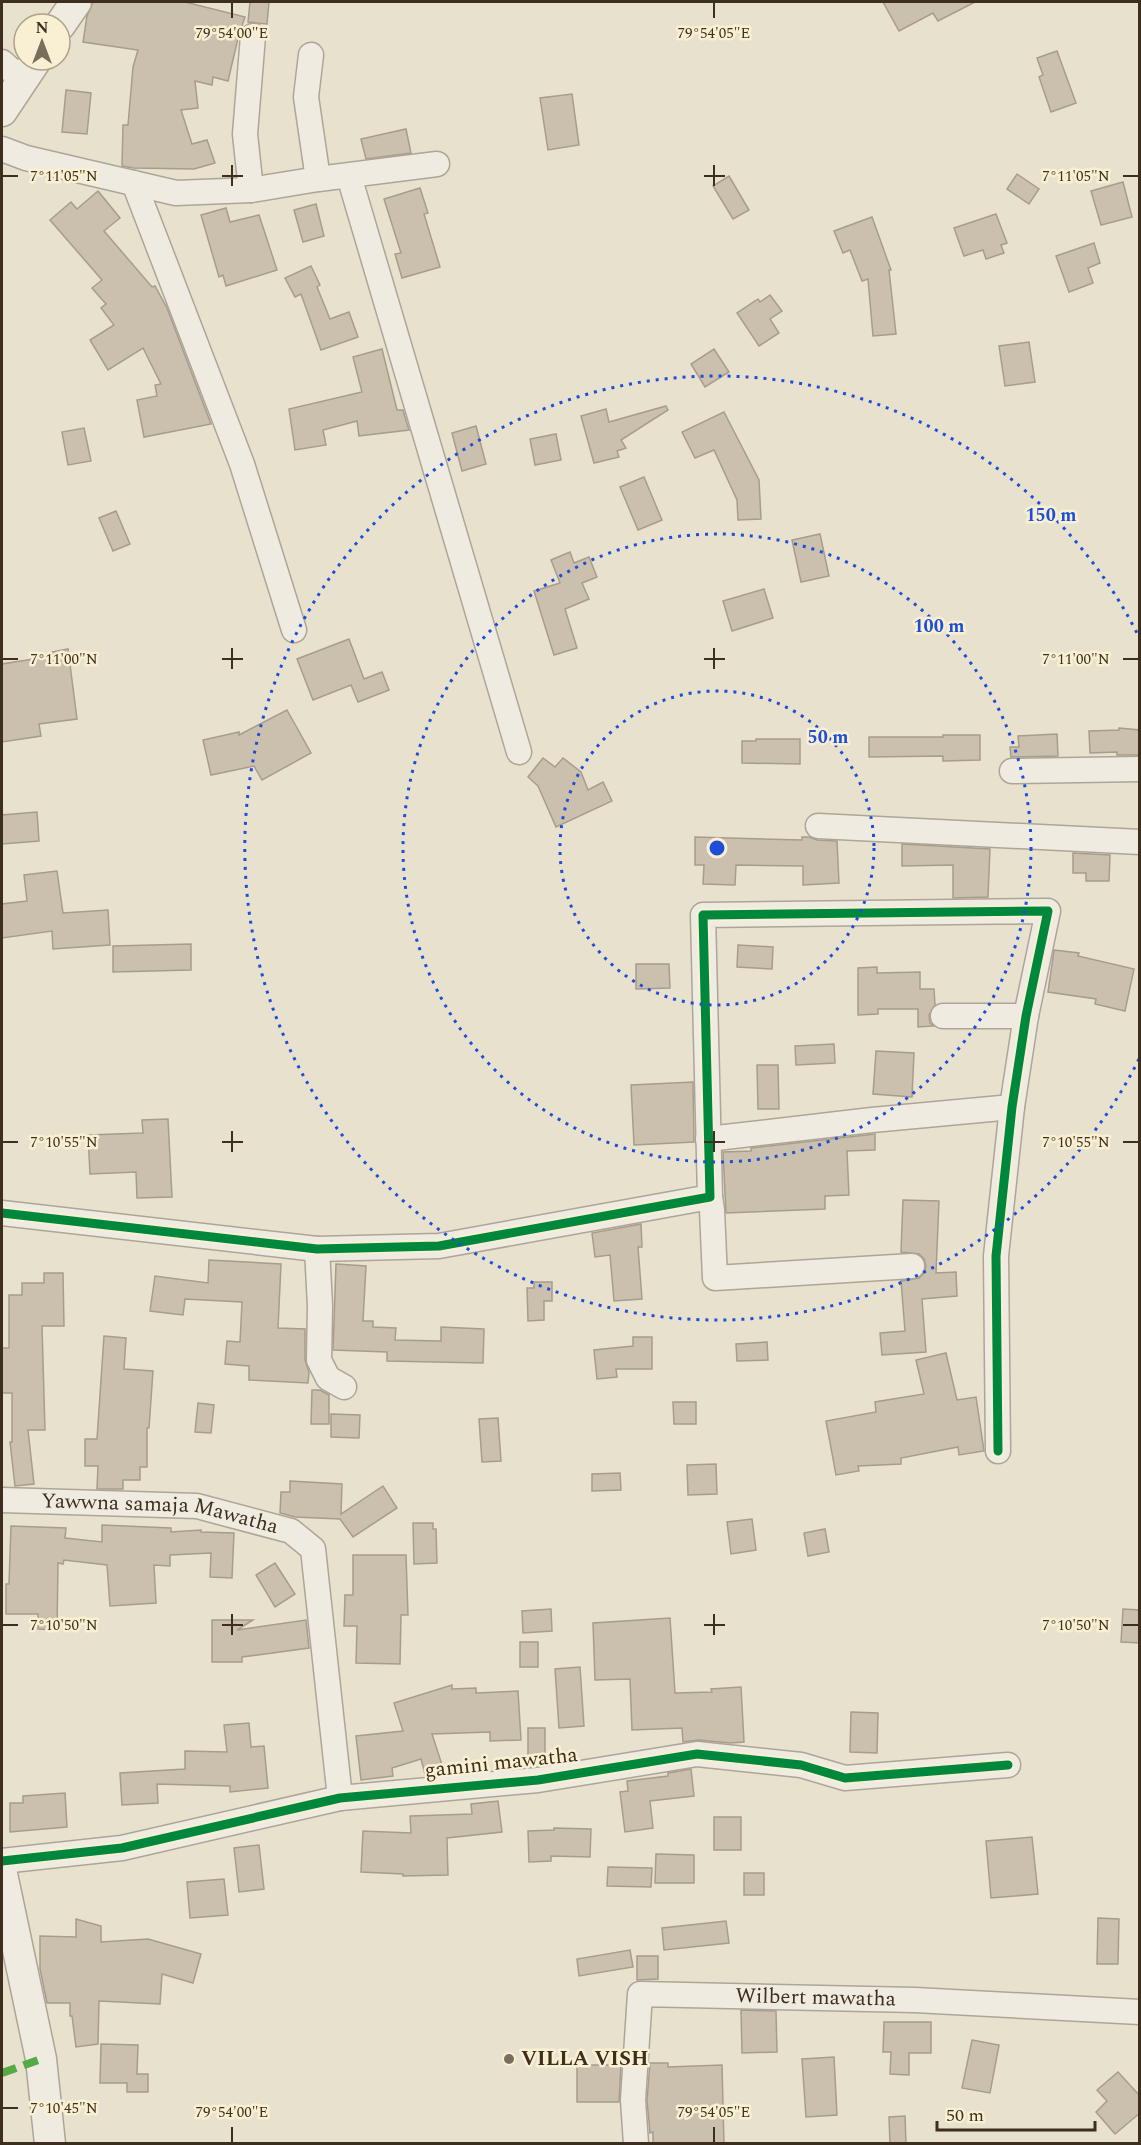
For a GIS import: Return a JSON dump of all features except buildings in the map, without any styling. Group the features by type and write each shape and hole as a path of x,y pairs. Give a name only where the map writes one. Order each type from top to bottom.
{"street":[{"path":"251,190 244,134 253,36"},
{"path":"311,55 306,97 318,179"},
{"path":"2,111 18,72"},
{"path":"2,149 26,158 176,194 251,190 437,164"},
{"path":"350,176 519,752"},
{"path":"134,183 242,464 294,630"},
{"path":"1012,771 1140,769"},
{"path":"818,826 1140,842"},
{"path":"912,1266 714,1278 703,915 1048,911 1026,1016 1012,1107 996,1256 998,1451"},
{"path":"944,1016 1026,1016"},
{"path":"708,1139 1012,1107"},
{"path":"2,1213 317,1249 439,1246 710,1197"},
{"path":"317,1249 320,1306 318,1360 328,1378 344,1387"},
{"name":"Yawwna samaja Mawatha","path":"2,1500 197,1506 291,1531 313,1549 340,1798"},
{"name":"gamini mawatha","path":"2,1861 122,1848 340,1798 538,1780 698,1754 801,1765 845,1778 1008,1765"},
{"path":"2,1874 41,2059 50,2144"},
{"name":"Wilbert mawatha","path":"636,2144 633,2100 640,1994 915,2000 1140,2012"}],"marked path":[{"path":"2,2073 41,2059"}],"cycle path":[{"path":"2,1213 317,1249 439,1246 710,1197 703,915 1048,911 1026,1016 1012,1107 996,1256 998,1451"},
{"path":"2,1861 122,1848 340,1798 538,1780 697,1754 801,1765 845,1778 1008,1765"}],"place":[{"name":"VILLA VISH","path":"509,2059"}]}
